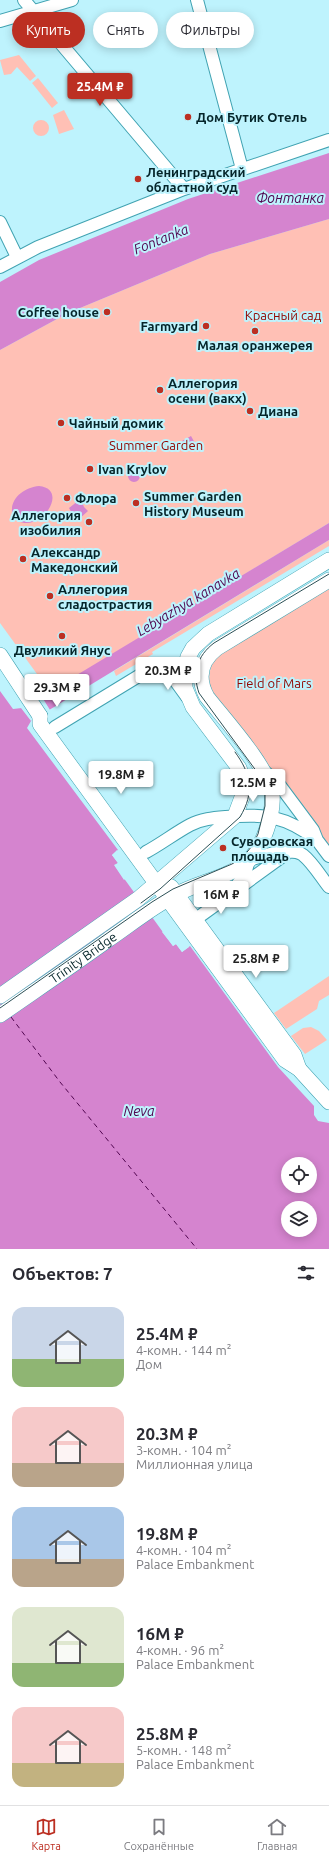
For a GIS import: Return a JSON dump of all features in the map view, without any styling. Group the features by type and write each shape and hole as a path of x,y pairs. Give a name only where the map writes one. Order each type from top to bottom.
{"main road":[{"path":"235,816 244,792 242,776 236,762 189,699 185,688 185,667 193,648 208,634 329,560"},
{"path":"249,860 260,843 270,816 272,803 271,791 264,770 207,697 201,684 201,670 207,658 217,648 329,580"},
{"path":"0,655 40,716 40,724 161,881 285,1060 299,1069 329,1102"},
{"path":"0,667 21,688"},
{"path":"40,716 48,718 55,727 146,852 161,881"},
{"name":"Trinity Bridge","path":"0,996 138,899 161,881 235,816"},
{"name":"Trinity Bridge","path":"0,1016 147,912 172,897 235,869 249,860"},
{"path":"172,897 196,919 294,1054 299,1069"}],"street":[{"path":"24,0 184,189"},
{"path":"0,21 72,0"},
{"path":"197,0 242,168"},
{"path":"0,267 17,257 184,189 242,168 329,140"},
{"path":"0,222 17,257"},
{"path":"55,727 156,666 166,668 189,699"},
{"path":"264,770 278,783 313,830 317,840 329,856"},
{"path":"146,852 200,821 235,816 270,816 297,826 317,840"},
{"path":"196,919 288,852"},
{"path":"232,892 245,874 249,860 268,854 288,852 297,852 305,856 329,887"}],"green space":[{"path":"19,55 36,76 30,81 17,67 11,74 4,75 0,60"},
{"path":"38,78 58,103 52,108 32,83"},
{"path":"64,110 74,129 59,134 53,115"},
{"path":"38,120 44,120 49,125 47,134 44,136 38,136 33,131 33,125"},
{"name":"Summer Garden","path":"329,219 329,523 50,692 0,623 0,350 68,313 210,254"},
{"path":"329,540 329,546 152,652 153,654 116,676 114,671"},
{"name":"Field of Mars","path":"329,587 329,845 212,691 209,678 210,669 216,656"},
{"path":"329,976 329,995 319,1001 317,1009 286,1029 274,1013"},
{"path":"311,1027 319,1031 327,1040 305,1054 291,1036 303,1028"}],"water":[{"name":"Фонтанка","path":"329,153 329,219 210,254 68,313 0,350 0,282 39,260 188,199"},
{"path":"191,436 196,445 187,450 182,441"},
{"path":"134,470 138,472 140,476 138,480 134,482 130,480 128,476 130,472"},
{"path":"39,486 48,489 52,494 52,502 49,509 43,516 35,521 27,523 18,521 12,512 14,501 20,494 29,488"},
{"path":"78,501 82,502 88,511 78,520 75,519 69,508"},
{"name":"Neva","path":"329,523 329,540 31,721 27,728 118,850 112,855 118,863 115,866 173,946 176,944 182,952 190,946 278,1067 314,1106 314,1115 318,1121 329,1123 329,1249 0,1249 0,691 13,709 22,708"}],"pier":[{"path":"42,697 50,710 31,721 21,708"},
{"path":"117,850 119,852 114,855 119,862 117,866 126,878 124,880 114,865 118,863 112,855"},
{"path":"163,931 173,944 177,942 183,949 187,946 189,947 182,952 176,944 173,946 162,932"}],"ferry route":[{"path":"11,1017 60,1082 197,1249"}],"tram line":[{"path":"0,1008 152,902 173,889 232,864 243,857 252,846 258,834 265,806 265,787 257,772 199,693 196,672 200,659 208,648 214,643 329,574"},
{"path":"141,903 160,889 240,817 248,799 249,783 245,768 235,752"}],"place":[{"name":"Дом Бутик Отель","path":"188,117"},
{"name":"Ленинградский областной суд","path":"138,179"},
{"name":"Coffee house","path":"107,312"},
{"name":"Farmyard","path":"206,326"},
{"name":"Малая оранжерея","path":"255,331"},
{"name":"Аллегория осени (вакх)","path":"160,390"},
{"name":"Диана","path":"250,411"},
{"name":"Чайный домик","path":"61,423"},
{"name":"Ivan Krylov","path":"90,469"},
{"name":"Флора","path":"67,498"},
{"name":"Summer Garden History Museum","path":"136,503"},
{"name":"Аллегория изобилия","path":"89,522"},
{"name":"Александр Македонский","path":"23,559"},
{"name":"Аллегория сладострастия","path":"50,596"},
{"name":"Двуликий Янус","path":"62,636"},
{"name":"Суворовская площадь","path":"223,848"}],"water label":[{"name":"Fontanka","path":"161,239"},
{"name":"Lebyazhya kanavka","path":"188,602"}],"park label":[{"name":"Красный сад","path":"283,315"}]}
